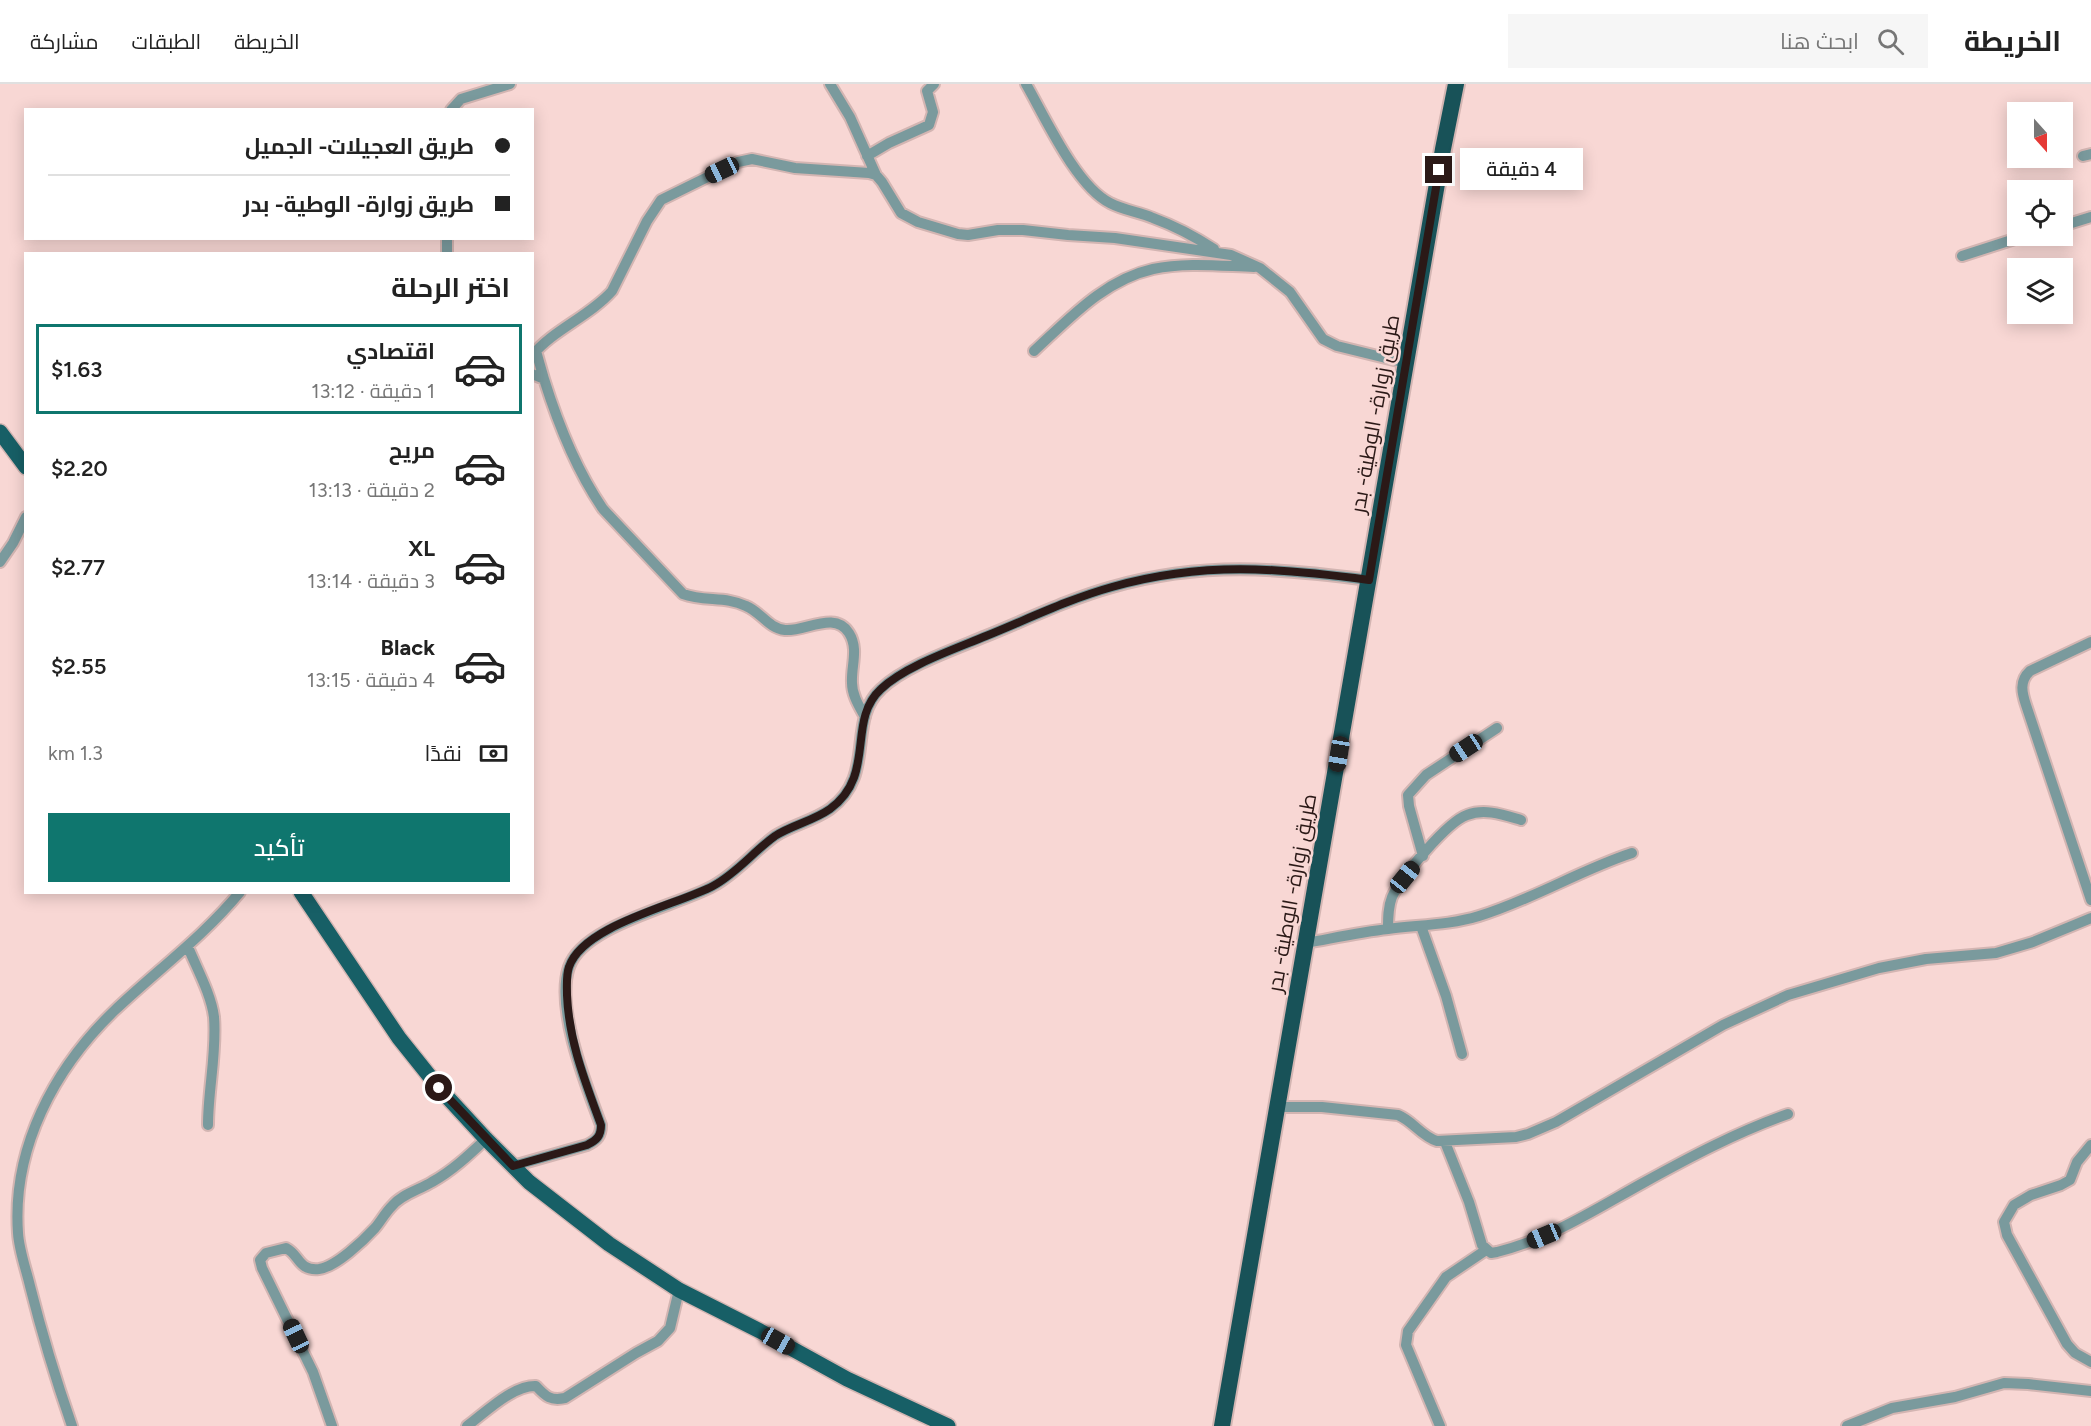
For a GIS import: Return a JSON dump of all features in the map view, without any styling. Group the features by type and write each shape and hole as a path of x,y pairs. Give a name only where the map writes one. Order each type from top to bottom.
{"highway":[{"name":"طريق زوارة- الوطية- بدر","path":"1222,1426 1456,84"}],"main road":[{"path":"0,432 24,464"},
{"path":"302,894 399,1038 439,1088 529,1182 609,1244 679,1290 847,1379 948,1426"}],"street":[{"path":"453,108 461,99 510,84"},
{"path":"830,84 850,117 876,175 901,213 918,222 958,234 968,235 1012,229 1115,238 1231,255 1260,268 1290,292 1323,339 1337,345 1406,363"},
{"path":"1026,84 1078,171 1096,192 1108,202 1190,233 1216,251"},
{"path":"867,156 928,125 933,112 928,86"},
{"path":"865,717 852,690 854,644 848,630 836,623 825,623 784,630 766,622 753,609 745,605 692,598 683,594 603,509 561,426 534,353 604,300 612,291 655,207 670,195 738,162 752,159 795,168 858,171 876,175"},
{"path":"2073,223 2091,217"},
{"path":"1962,256 2007,241"},
{"path":"1034,351 1084,305 1130,276 1153,269 1175,266 1260,268"},
{"path":"534,375 544,379"},
{"path":"0,562 24,521"},
{"path":"513,1166 587,1145 596,1140 601,1130 573,1046 567,984 569,967 575,955 591,940 615,926 692,896 726,878 778,834 820,816 833,807 849,791 854,780 868,706 878,691 888,683 914,668 1025,620 1109,587 1161,575 1252,568 1300,571 1369,580"},
{"path":"2091,642 2030,671 2024,677 2022,686 2026,705 2091,900"},
{"path":"1423,856 1408,795 1426,775 1497,728"},
{"path":"1388,929 1388,915 1393,896 1443,832 1465,815 1489,812 1521,820"},
{"path":"1306,943 1466,919 1497,911 1601,864 1632,853"},
{"path":"72,1426 47,1353 18,1235 19,1195 24,1155 41,1110 67,1064 114,1012 188,947 223,913 238,894"},
{"path":"1279,1107 1322,1107 1398,1115 1430,1138 1445,1142 1505,1139 1528,1134 1556,1122 1723,1025 1768,1003 1813,986 1879,968 1907,962 1996,953 2033,942 2091,918"},
{"path":"1421,926 1449,1006 1462,1054"},
{"path":"188,947 213,1015 215,1035 208,1096 208,1125"},
{"path":"1445,1142 1469,1203 1482,1245 1491,1253 1510,1249 1556,1231 1708,1148 1788,1114"},
{"path":"332,1426 313,1372 260,1260 266,1253 286,1248 302,1265 308,1268 324,1268 364,1239 398,1200 432,1182 461,1162 486,1139"},
{"path":"2091,1145 2077,1162 2070,1180 2031,1195 2014,1205 2004,1222 2007,1235 2067,1344 2075,1353 2091,1362"},
{"path":"1440,1426 1406,1345 1408,1331 1446,1277 1486,1250"},
{"path":"467,1426 517,1389 536,1386 553,1400 565,1398 658,1341 670,1328 679,1290"},
{"path":"1847,1426 1892,1408 1955,1397 2004,1383 2091,1391"}],"route":[{"path":"439,1088 513,1166 587,1145 596,1140 601,1125 573,1046 569,1018 567,984 569,967 575,955 603,932 711,887 737,870 778,834 820,816 833,807 849,791 854,780 865,717 872,698 888,683 905,673 948,652 1065,603 1136,580 1193,571 1252,568 1300,571 1369,580 1439,170"}]}
